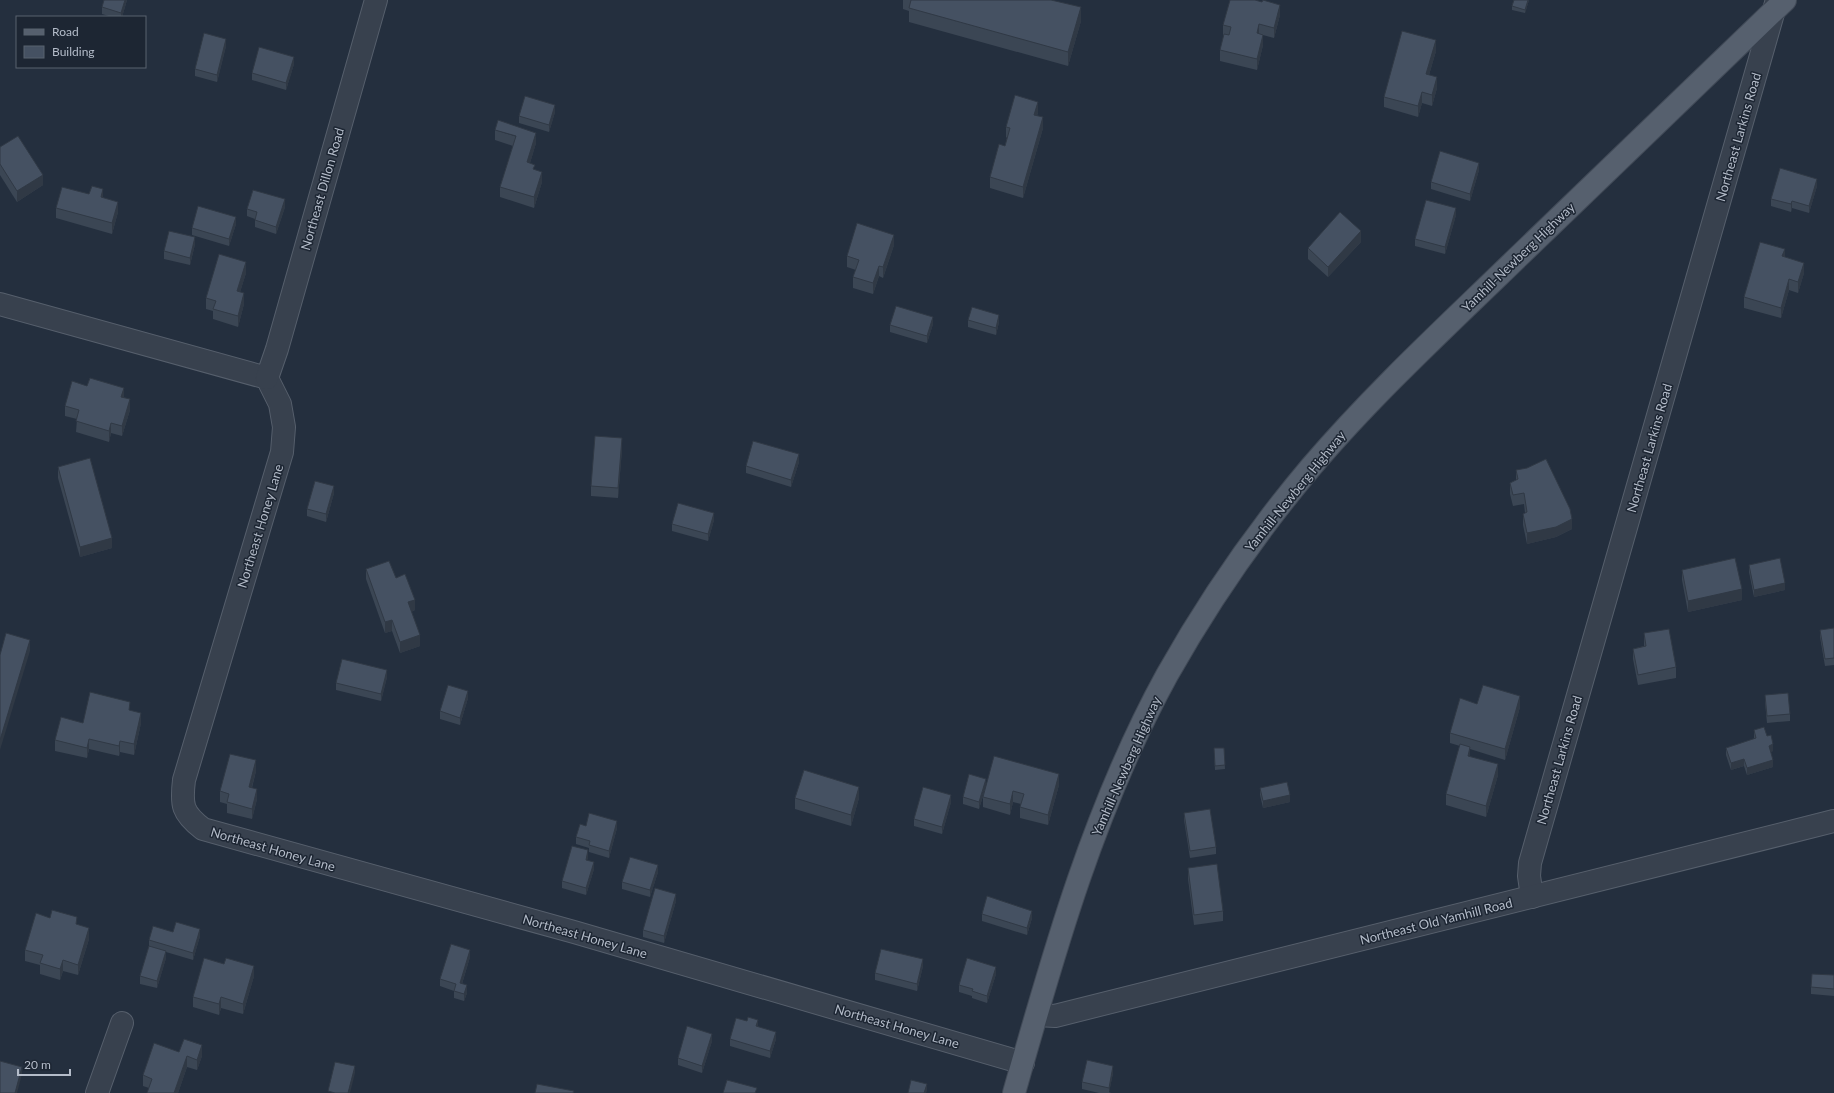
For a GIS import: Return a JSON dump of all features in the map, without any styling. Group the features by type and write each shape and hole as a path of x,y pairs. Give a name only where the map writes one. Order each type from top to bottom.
{"main road":[{"name":"Yamhill-Newberg Highway","path":"1014,1093 1077,883 1104,810 1167,676 1240,559 1310,468 1402,370 1778,4"}],"street":[{"name":"Northeast Dillon Road","path":"267,378 277,348 376,0"},
{"name":"Northeast Larkins Road","path":"1532,897 1529,876 1530,863 1778,4"},
{"path":"0,304 267,378"},
{"name":"Northeast Honey Lane","path":"267,378 280,404 284,428 282,452 184,780 182,801 190,819 204,829 578,934 1023,1063"},
{"name":"Northeast Old Yamhill Road","path":"1037,1015 1055,1016 1834,821"},
{"path":"97,1093 122,1023"}],"building":[{"path":"104,0 125,0 121,13 102,7"},
{"path":"911,0 1051,0 1081,7 1068,52 909,8"},
{"path":"1230,0 1255,0 1262,2 1263,0 1280,5 1274,28 1259,24 1257,33 1263,35 1257,59 1220,50 1224,34 1229,35 1231,27 1223,25"},
{"path":"1514,0 1528,0 1525,10 1512,6"},
{"path":"1402,31 1436,40 1426,74 1437,77 1432,95 1422,92 1418,106 1384,97"},
{"path":"204,33 226,39 217,75 195,69"},
{"path":"259,47 294,57 286,83 252,73"},
{"path":"1015,95 1038,102 1034,115 1043,117 1023,187 990,177 999,144 1005,146 1010,128 1006,127"},
{"path":"525,96 555,105 549,125 519,116"},
{"path":"498,120 536,133 527,162 535,165 533,169 542,172 534,197 500,187 516,136 495,130"},
{"path":"18,136 43,175 17,191 0,164 0,147"},
{"path":"1440,151 1479,163 1470,194 1431,182"},
{"path":"1780,168 1817,179 1809,206 1792,201 1791,204 1771,199"},
{"path":"92,186 103,189 101,197 118,202 112,223 56,208 62,187 89,194"},
{"path":"253,190 285,199 276,227 255,220 257,212 247,209"},
{"path":"1426,200 1456,208 1445,247 1415,239"},
{"path":"198,206 236,217 229,239 192,228"},
{"path":"1340,212 1361,231 1328,267 1308,248"},
{"path":"857,223 894,235 883,267 879,266 873,283 853,277 859,260 847,256"},
{"path":"169,231 195,237 190,258 164,251"},
{"path":"1760,242 1785,249 1782,256 1804,263 1798,282 1789,279 1781,308 1744,297"},
{"path":"219,254 246,262 237,291 244,293 238,316 213,309 216,301 206,298"},
{"path":"896,306 933,317 927,336 890,325"},
{"path":"972,307 999,315 996,328 968,320"},
{"path":"90,378 124,388 121,397 130,399 122,426 111,423 109,431 76,421 79,410 65,406 72,381 87,386"},
{"path":"595,436 622,438 618,488 591,486"},
{"path":"753,441 799,454 791,480 746,466"},
{"path":"90,458 112,538 80,547 58,467"},
{"path":"1546,459 1570,509 1572,519 1556,527 1527,533 1523,514 1527,512 1524,493 1513,495 1510,483 1518,479 1516,470 1527,468"},
{"path":"315,481 334,486 326,514 307,509"},
{"path":"678,503 714,513 708,534 672,524"},
{"path":"1735,558 1742,589 1688,601 1682,570"},
{"path":"1780,558 1785,583 1754,590 1749,565"},
{"path":"389,561 396,578 405,574 415,600 408,602 420,635 400,642 392,620 385,622 366,569"},
{"path":"1834,628 1834,658 1825,659 1820,630"},
{"path":"1669,629 1676,667 1638,675 1633,649 1646,646 1644,633"},
{"path":"6,633 30,640 0,740 0,655"},
{"path":"342,659 387,670 381,694 336,683"},
{"path":"448,685 468,691 460,718 440,711"},
{"path":"1483,685 1520,696 1505,749 1450,733 1460,698 1477,704"},
{"path":"90,692 130,702 129,710 141,713 134,744 120,741 119,746 89,739 87,748 55,740 61,717 83,723"},
{"path":"1788,693 1790,714 1767,716 1765,695"},
{"path":"1764,727 1767,736 1771,735 1773,744 1769,746 1773,760 1747,768 1744,759 1731,763 1726,748 1756,738 1754,730"},
{"path":"1460,744 1470,747 1468,756 1498,764 1486,806 1446,794"},
{"path":"1214,748 1224,748 1225,765 1215,766"},
{"path":"230,754 256,760 249,787 257,789 252,809 227,802 229,794 220,791"},
{"path":"994,756 1059,774 1048,815 1020,807 1024,794 1013,791 1010,804 983,797"},
{"path":"804,770 859,787 851,815 795,798"},
{"path":"969,774 986,779 979,802 963,797"},
{"path":"1287,782 1290,795 1263,801 1260,788"},
{"path":"923,787 951,795 942,827 914,819"},
{"path":"1210,809 1216,847 1190,851 1184,813"},
{"path":"589,813 617,821 609,851 589,845 590,841 576,837 580,824 586,826"},
{"path":"572,846 588,850 586,860 594,862 586,888 562,881"},
{"path":"630,857 658,865 650,890 622,882"},
{"path":"1217,864 1223,911 1194,915 1188,868"},
{"path":"655,888 676,894 664,936 643,930"},
{"path":"987,896 1032,911 1027,928 982,914"},
{"path":"52,910 77,917 76,924 89,928 78,965 63,960 60,969 40,963 43,955 25,950 36,913 50,918"},
{"path":"176,922 200,929 193,953 149,940 153,926 173,932"},
{"path":"451,944 470,950 460,983 467,985 464,994 454,991 456,984 440,979"},
{"path":"149,946 166,951 157,981 140,976"},
{"path":"881,949 923,959 917,984 875,973"},
{"path":"204,958 224,964 226,958 254,966 243,1004 221,997 219,1004 193,997"},
{"path":"967,958 996,967 987,996 972,991 973,989 959,985"},
{"path":"1812,974 1834,975 1834,989 1811,987"},
{"path":"748,1017 758,1020 756,1026 776,1032 770,1051 730,1039 736,1018 747,1021"},
{"path":"687,1026 712,1034 702,1066 678,1058"},
{"path":"184,1039 202,1045 197,1060 187,1056 174,1093 147,1093 152,1079 143,1075 154,1043 179,1052"},
{"path":"1087,1060 1113,1066 1109,1088 1082,1082"},
{"path":"0,1061 22,1067 15,1093 0,1093"},
{"path":"335,1062 355,1066 348,1093 335,1093 328,1091"},
{"path":"727,1080 757,1088 755,1093 723,1093"},
{"path":"911,1080 927,1084 924,1093 908,1093"},
{"path":"537,1084 574,1091 573,1093 535,1093"}]}
